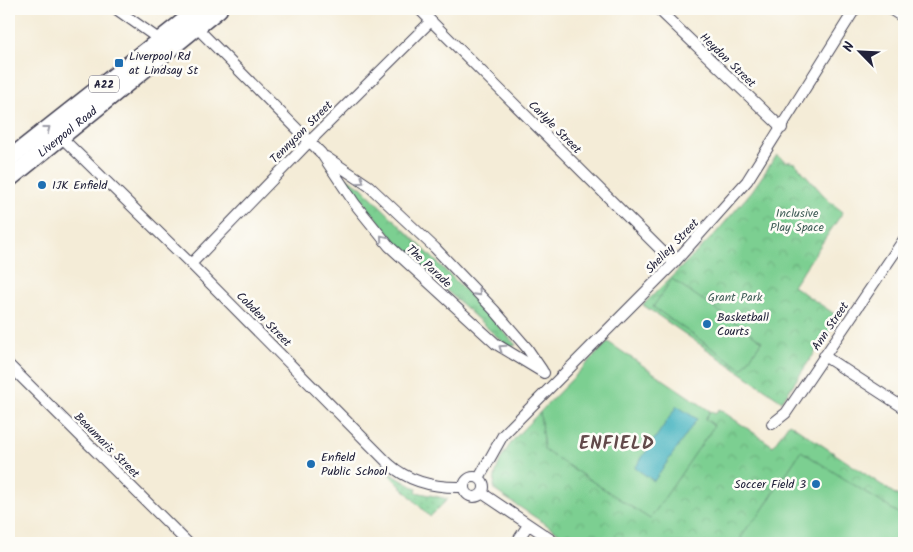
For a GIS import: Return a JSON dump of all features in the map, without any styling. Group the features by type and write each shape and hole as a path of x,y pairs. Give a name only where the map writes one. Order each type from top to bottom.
{"highway":[{"name":"Liverpool Road","path":"9,159 199,9"},
{"name":"Liverpool Road","path":"9,179 219,9"}],"street":[{"path":"116,9 160,40"},
{"name":"Carlyle Street","path":"419,9 674,263"},
{"name":"Heydon Street","path":"658,9 782,128"},
{"name":"Shelley Street","path":"479,478 503,435 674,263 748,181 856,9"},
{"path":"890,9 904,18"},
{"name":"Tennyson Street","path":"191,264 309,141 431,21"},
{"name":"The Parade","path":"197,28 321,153 369,186 435,248 514,334 554,384"},
{"name":"Cobden Street","path":"61,137 191,264 397,472 418,482 464,487"},
{"name":"The Parade","path":"321,153 355,204 389,246 496,344 544,373"},
{"name":"Ann Street","path":"772,424 786,412 904,239"},
{"path":"824,356 904,408"},
{"name":"Beaumaris Street","path":"9,365 188,543"},
{"path":"469,478 479,478 484,485 482,493 477,497 466,493 464,487 469,478"},
{"path":"482,493 556,543"},
{"path":"516,543 528,525"}],"green space":[{"name":"Grant Park","path":"777,155 785,161 795,163 829,201 843,212 793,286 839,317 782,401 643,305 715,234 752,191"},
{"path":"340,174 361,187 459,284 516,345 508,347 403,250"},
{"name":"Basketball Courts","path":"672,279 762,341 742,369 653,307"},
{"path":"608,342 710,411 705,419 714,426 650,519 544,450 540,412"},
{"path":"719,409 773,446 789,423 904,500 904,543 574,543 494,490 495,478 502,457 523,429 540,412 544,450 714,425 705,419 710,411 715,414"},
{"name":"Soccer Field 3","path":"801,451 904,517 904,543 738,543 749,525 759,515"},
{"path":"386,471 417,489 416,492 448,499 430,517"}],"water":[{"path":"677,406 697,419 654,481 635,468"}],"place":[{"name":"Liverpool Rd at Lindsay St","path":"119,63"},
{"name":"IJK Enfield","path":"42,185"},
{"name":"Basketball Courts","path":"707,324"},
{"name":"Enfield Public School","path":"311,464"},
{"name":"Soccer Field 3","path":"816,484"}],"district":[{"name":"ENFIELD","path":"617,443"}],"park label":[{"name":"Inclusive Play Space","path":"797,220"}]}
